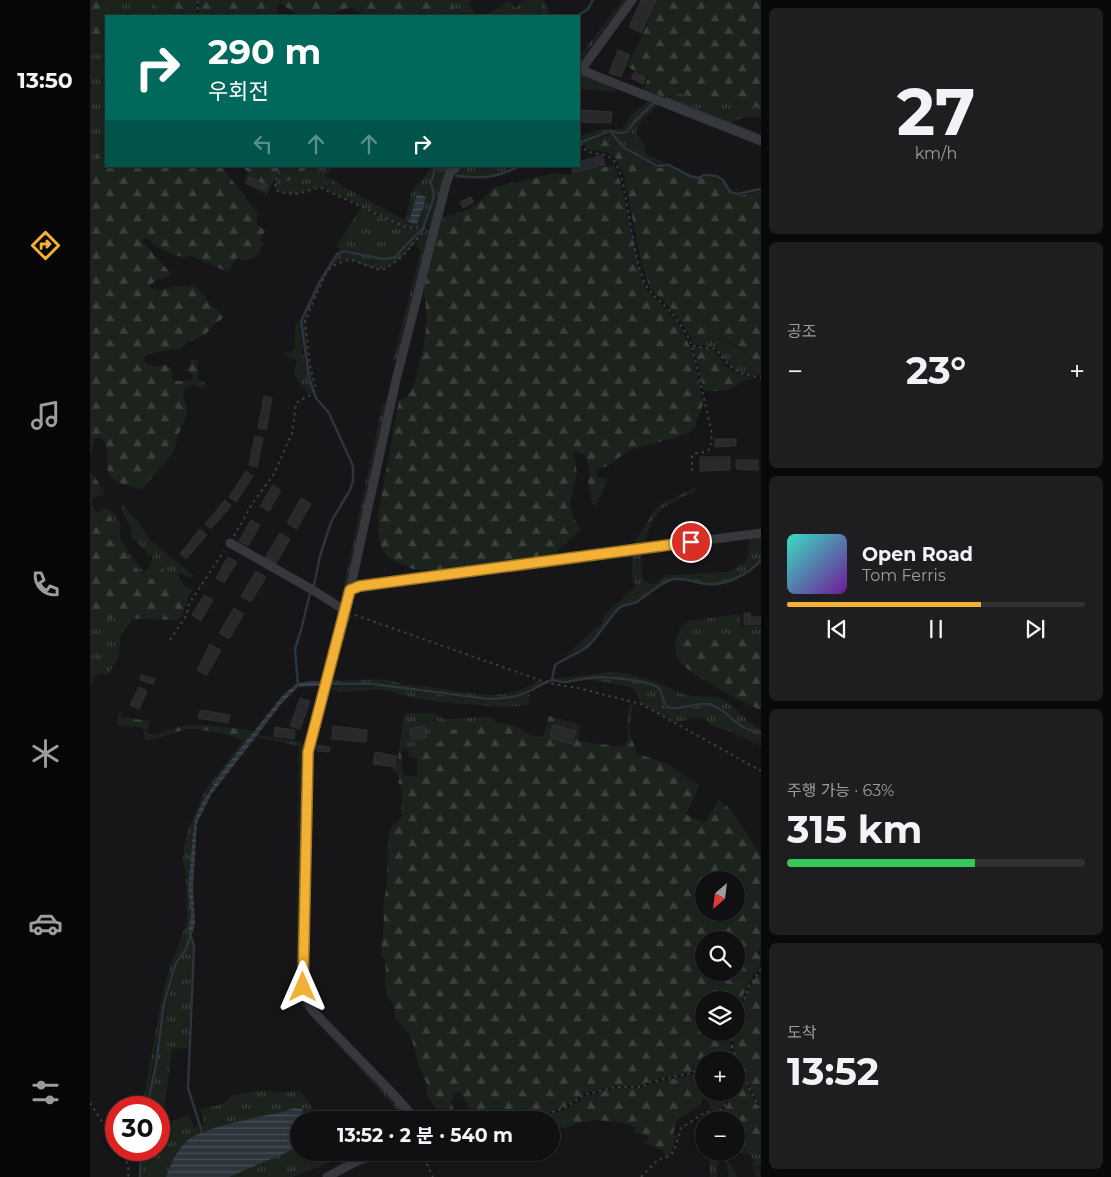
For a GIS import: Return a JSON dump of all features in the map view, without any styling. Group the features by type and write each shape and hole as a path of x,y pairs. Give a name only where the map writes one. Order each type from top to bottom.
{"street":[{"path":"632,0 580,71 761,141"},
{"path":"408,1111 312,1010 304,995 308,752 313,727 346,611 396,380 446,184 450,173 457,167"},
{"path":"350,590 360,586 761,533"},
{"path":"230,543 346,611"},
{"path":"327,1177 358,1161"}],"path":[{"path":"197,15 198,0"},
{"path":"580,134 582,144 586,150 608,155 612,157 616,164 622,180 637,256 645,282 651,294 676,318 692,346 712,434 710,449 692,456 692,472"},
{"path":"282,167 276,180 275,187 278,191 290,194 321,188 405,227 426,228 406,253 397,262 385,269 379,270 352,260 333,266 326,273 305,321 310,366 316,388 311,395 296,404 292,433"},
{"path":"692,346 706,346 716,349 729,367 736,372 761,378"},
{"path":"346,611 548,683 578,688 641,704 761,771"},
{"path":"745,996 748,987 761,969"},
{"path":"731,1051 733,1041"},
{"path":"732,1046 738,1064 761,1112"},
{"path":"556,1111 567,1107 583,1095 616,1087 642,1087 651,1082 692,1074 695,1072"},
{"path":"641,1177 658,1160 670,1156 674,1151 681,1128 706,1112 720,1111 728,1101"},
{"path":"90,1103 105,1126"},
{"path":"127,1161 128,1177"},
{"path":"425,1161 433,1177"}],"green space":[{"path":"90,0 99,0 102,4 98,14 105,18 105,38 98,35 90,36"},
{"path":"99,0 153,0 160,13 159,15 134,15 128,13 123,15 105,15 105,18 98,14 102,4"},
{"path":"153,0 197,0 196,15 159,15"},
{"path":"199,0 452,0 454,7 450,14 443,5 439,15 363,15 353,8 343,9 328,15 297,15 279,3 277,10 279,15 198,15"},
{"path":"452,0 472,0 468,3 475,15 439,15 443,5 450,14 454,7"},
{"path":"524,0 544,0 550,15 487,15 508,1 515,8"},
{"path":"622,0 626,0 580,62 580,56"},
{"path":"659,0 761,0 761,104 759,107 676,93 663,97 643,89 649,77 627,67"},
{"path":"98,35 105,38 105,137 90,172 90,36"},
{"path":"584,75 616,88 613,92 580,89 580,76"},
{"path":"676,93 759,107 761,104 761,117 745,117 730,122 666,96"},
{"path":"650,100 655,101 626,131 610,130 582,140 581,136 598,130 622,128 632,114"},
{"path":"657,103 659,104 639,125 636,134 646,146 644,151 648,156 669,164 654,162 638,155 623,145 613,133 626,134 629,132 635,122"},
{"path":"610,134 623,149 657,168 670,167 689,177 698,179 705,177 715,178 723,182 730,194 739,196 761,191 761,367 744,351 726,341 691,337 669,306 650,288 641,261 621,168 611,155 602,151 586,149 584,143"},
{"path":"105,137 105,167 222,167 257,212 257,224 265,231 260,240 264,243 256,257 244,261 237,258 228,272 188,255 186,258 168,253 146,237 142,241 172,275 157,280 150,287 160,289 192,285 206,296 205,299 224,317 206,334 187,343 180,349 149,353 144,358 145,362 150,366 167,365 173,372 172,377 174,381 193,379 191,373 184,369 189,368 191,360 198,360 198,380 206,385 203,389 191,384 188,388 185,387 183,397 187,408 186,417 178,435 175,449 141,490 121,483 110,476 107,466 107,449 101,438 95,438 90,456 90,172"},
{"path":"614,165 620,181 641,278 648,292 668,311 680,326 692,351 703,404 694,428 688,434 634,449 625,453 608,466 597,469 597,476 607,479 596,506 592,504 588,481 590,472 586,456 574,451 577,474 570,502 573,517 581,530 559,549 556,554 442,571 413,569 394,561 382,549 378,531 379,510 399,400 407,397 413,388 423,350 427,321 424,288 443,217 467,210 483,199 495,187 556,173 567,175"},
{"path":"242,167 281,167 267,195 244,183 248,172"},
{"path":"283,167 319,167 305,170 287,181 277,179"},
{"path":"320,167 335,167 324,176 405,220 412,190 423,179 430,167 435,167 430,183 433,193 431,204 422,227 405,227 321,187 295,193 278,191 275,187 277,179 284,181 304,171"},
{"path":"438,167 449,172 434,228 426,227 434,204 433,182"},
{"path":"464,167 514,167 486,176 471,177 456,174"},
{"path":"361,208 405,228 421,228 402,250 390,256 374,256 348,250 340,251 337,245"},
{"path":"425,229 405,254 385,268 371,268 347,259 334,264 327,272 304,320 309,366 314,388 309,378 302,322 319,284 336,256 343,252 353,252 384,259 394,258 405,250"},
{"path":"427,229 434,230 397,361 393,359 421,251 416,243"},
{"path":"299,320 303,356 312,391 310,395 294,374 297,360 288,357 286,353 295,349 295,326"},
{"path":"706,336 739,348 761,367 761,375 740,372 725,361 717,349 703,345 694,345 691,337"},
{"path":"694,347 712,350 730,369 754,378 725,391 704,391"},
{"path":"387,399 346,598 341,599 382,406"},
{"path":"90,471 103,489 104,495 96,496 92,499 92,507 98,513 104,509 107,512 111,519 115,538 145,577 152,579 157,577 157,570 161,567 165,572 180,594 183,602 184,610 182,616 177,620 107,618 102,613 90,610"},
{"path":"693,489 697,489 672,502 656,515 647,534 646,542 633,544 656,508"},
{"path":"122,505 139,523 150,540 194,576 188,578 179,573 183,584 193,590 185,607 166,574 154,579 148,578 131,561 117,542 111,519 104,509 111,510 120,523 120,538 132,557 144,572 149,568 153,555 151,554 148,557 147,552 132,538 131,529 124,515"},
{"path":"761,537 761,558 742,574 719,583 703,583 682,578 669,580 635,602 622,605 591,641 576,652 565,656 601,624 604,615 635,587 632,576 633,554 641,553 644,582 650,584 655,583 665,575 727,572 744,563 748,558 749,538"},
{"path":"94,609 107,618 134,618 121,634 119,656 108,675 101,672 95,676 90,686 90,610"},
{"path":"347,613 352,615 332,680 376,679 403,685 491,695 524,689 538,680 545,683 511,696 487,698 371,684 328,683"},
{"path":"740,614 742,627 761,625 761,639 707,636 675,641 680,629 688,621"},
{"path":"723,635 761,639 761,710 704,680 684,666 679,660 675,641 690,637"},
{"path":"611,672 644,678 685,694 711,697 725,701 761,730 761,732 741,725 712,703 701,702 680,707 667,705 659,688 645,682 606,676 569,680 553,679"},
{"path":"599,678 645,684 658,690 663,703 668,707 678,710 700,704 713,706 742,727 761,734 761,746 727,730 712,726 705,719 697,717 674,722 641,703 635,690 626,686 586,679"},
{"path":"377,686 488,701 530,694 528,705 505,707 437,702 400,695 392,691 339,692 328,687"},
{"path":"630,703 633,704 630,734 636,753 665,763 699,786 686,814 704,823 719,800 732,811 761,856 761,947 757,953 761,956 760,966 748,982 745,991 695,991 695,1041 731,1041 728,1051 695,1051 695,1070 692,1072 662,1078 641,1086 615,1086 582,1094 566,1106 552,1111 470,1111 460,1092 455,1094 451,1103 454,1111 437,1111 426,1095 427,1084 419,1067 411,1036 395,1018 394,1007 387,993 384,958 381,956 384,922 383,907 387,884 388,839 391,827 401,818 402,788 398,782 400,778 393,769 394,765 398,764 399,750 401,750 403,774 414,777 417,775 417,759 409,756 407,749 435,745 441,741 445,733 462,727 488,723 506,724 518,727 530,735 543,737 549,716 581,725 578,741 623,747 628,739 627,718"},
{"path":"121,712 122,717 149,721 148,734 157,734 189,725 206,725 254,732 246,742 215,732 190,729 145,740 143,728 117,725 118,715"},
{"path":"404,713 435,713 444,719 491,717 497,723 481,724 435,745 399,750"},
{"path":"258,735 305,743 299,952 299,988 303,1002 403,1111 398,1111 299,1001 296,980 299,746 256,737"},
{"path":"243,741 246,742 207,793 195,818 188,889 191,914 188,931 189,937 185,948 175,962 163,1004 148,1096 144,1096 162,996 173,958 187,921 186,872 183,861 184,846 188,829 206,789"},
{"path":"191,940 193,947 188,1048 172,1049 166,1096 151,1096 167,1002 178,963"},
{"path":"761,972 761,1109 745,1078 745,1051 734,1050 735,1041 745,1041 745,1000 752,983"},
{"path":"695,1073 695,1101 702,1101 677,1120 673,1134 676,1135 672,1151 665,1157 663,1151 647,1144 648,1136 634,1132 636,1127 620,1122 596,1120 577,1123 571,1127 560,1128 560,1111 568,1109 586,1096 616,1088 642,1088 666,1080 690,1076"},
{"path":"745,1081 761,1114 761,1155 745,1145 745,1111 720,1111 726,1108 729,1101 745,1101"},
{"path":"269,1090 274,1093 296,1091 301,1093 309,1102 314,1111 303,1111 302,1109 294,1108 204,1131 201,1109 223,1104 232,1096"},
{"path":"708,1101 727,1101 719,1110 711,1110"},
{"path":"188,1114 194,1126 198,1126 200,1133 188,1141 179,1152 166,1177 141,1177 142,1161 170,1161 170,1123"},
{"path":"745,1145 761,1155 761,1166 758,1167 761,1177 753,1176 757,1173 752,1164 754,1160 750,1155 745,1154"},
{"path":"290,1151 290,1161 333,1161 292,1177 229,1177"},
{"path":"709,1161 718,1161 717,1177 710,1177"},
{"path":"724,1161 729,1161 737,1177 728,1177"}],"shaded area":[{"path":"417,194 426,197 417,224 409,222"},
{"path":"319,681 322,684 319,686 298,687 282,703 211,795 197,823 193,888 195,923 192,935 189,937 188,931 191,914 188,889 195,818 203,801 221,773 282,696 296,684"},
{"path":"294,1108 302,1109 303,1111 290,1111 290,1151 229,1177 166,1177 180,1149 194,1136 219,1127"}],"building":[{"path":"641,0 657,0 641,33 629,27"},
{"path":"618,50 630,55 621,77 609,73"},
{"path":"635,72 646,77 643,84 631,78"},
{"path":"580,110 612,112 611,123 580,122"},
{"path":"602,155 605,165 573,173 571,167 580,167 580,162"},
{"path":"249,177 268,186 265,191 247,183"},
{"path":"471,197 474,202 463,208 460,202"},
{"path":"264,396 272,398 266,430 258,428"},
{"path":"255,436 263,438 257,467 249,465"},
{"path":"715,439 736,439 736,446 715,447"},
{"path":"700,457 730,457 730,470 700,471"},
{"path":"736,460 758,460 758,470 736,469"},
{"path":"246,471 253,476 236,502 229,497"},
{"path":"273,485 281,490 269,511 260,506"},
{"path":"301,498 311,504 297,529 287,523"},
{"path":"225,500 231,506 211,529 205,524"},
{"path":"251,520 260,525 248,546 239,541"},
{"path":"200,529 207,535 186,559 180,554"},
{"path":"280,533 290,539 276,564 265,558"},
{"path":"228,557 237,562 224,583 216,578"},
{"path":"256,571 266,577 251,602 241,596"},
{"path":"204,595 213,600 201,621 192,615"},
{"path":"234,608 244,614 229,639 219,633"},
{"path":"744,613 750,613 751,617 761,617 761,624 744,625"},
{"path":"210,644 221,650 207,675 197,670"},
{"path":"141,675 155,679 153,684 140,680"},
{"path":"139,687 147,691 139,709 130,705"},
{"path":"300,698 310,701 300,729 290,726"},
{"path":"200,710 230,715 228,723 198,718"},
{"path":"553,725 576,731 572,744 550,738"},
{"path":"333,726 367,730 366,742 332,739"},
{"path":"424,726 427,737 412,740 409,729"},
{"path":"275,727 295,730 294,739 274,736"},
{"path":"317,745 330,747 329,752 317,751"},
{"path":"375,752 397,756 395,767 373,764"}],"waterway":[{"path":"579,15 588,9 593,0"},
{"path":"666,98 761,136"},
{"path":"580,143 610,131 627,132 635,121 655,102"},
{"path":"610,131 623,147 657,166 669,165 698,178 704,175 716,176 723,180 730,192 737,194 761,189"},
{"path":"314,585 320,556 331,522 350,490 353,481 353,466 329,413 316,398 309,378 301,321 319,283 337,254 344,251 384,259 395,257 423,228 432,204 434,193 431,183 436,167"},
{"path":"442,167 448,170"},
{"path":"456,176 489,177 518,167"},
{"path":"552,680 555,665 589,645 622,606 637,602 657,587 674,579 709,584 726,582 749,571 761,560"},
{"path":"298,685 295,649 310,593"},
{"path":"330,684 372,684 488,699 522,694 552,680 564,682 601,677 623,679 650,684 656,687 660,690 668,707 712,705 721,709 743,727 761,733"},
{"path":"149,1096 164,1004 176,963 186,949 191,934"},
{"path":"191,937 194,946 188,1088 202,1132"},
{"path":"140,1177 141,1161"}],"route":[{"path":"303,987 308,752 350,590 360,586 691,542"}]}
